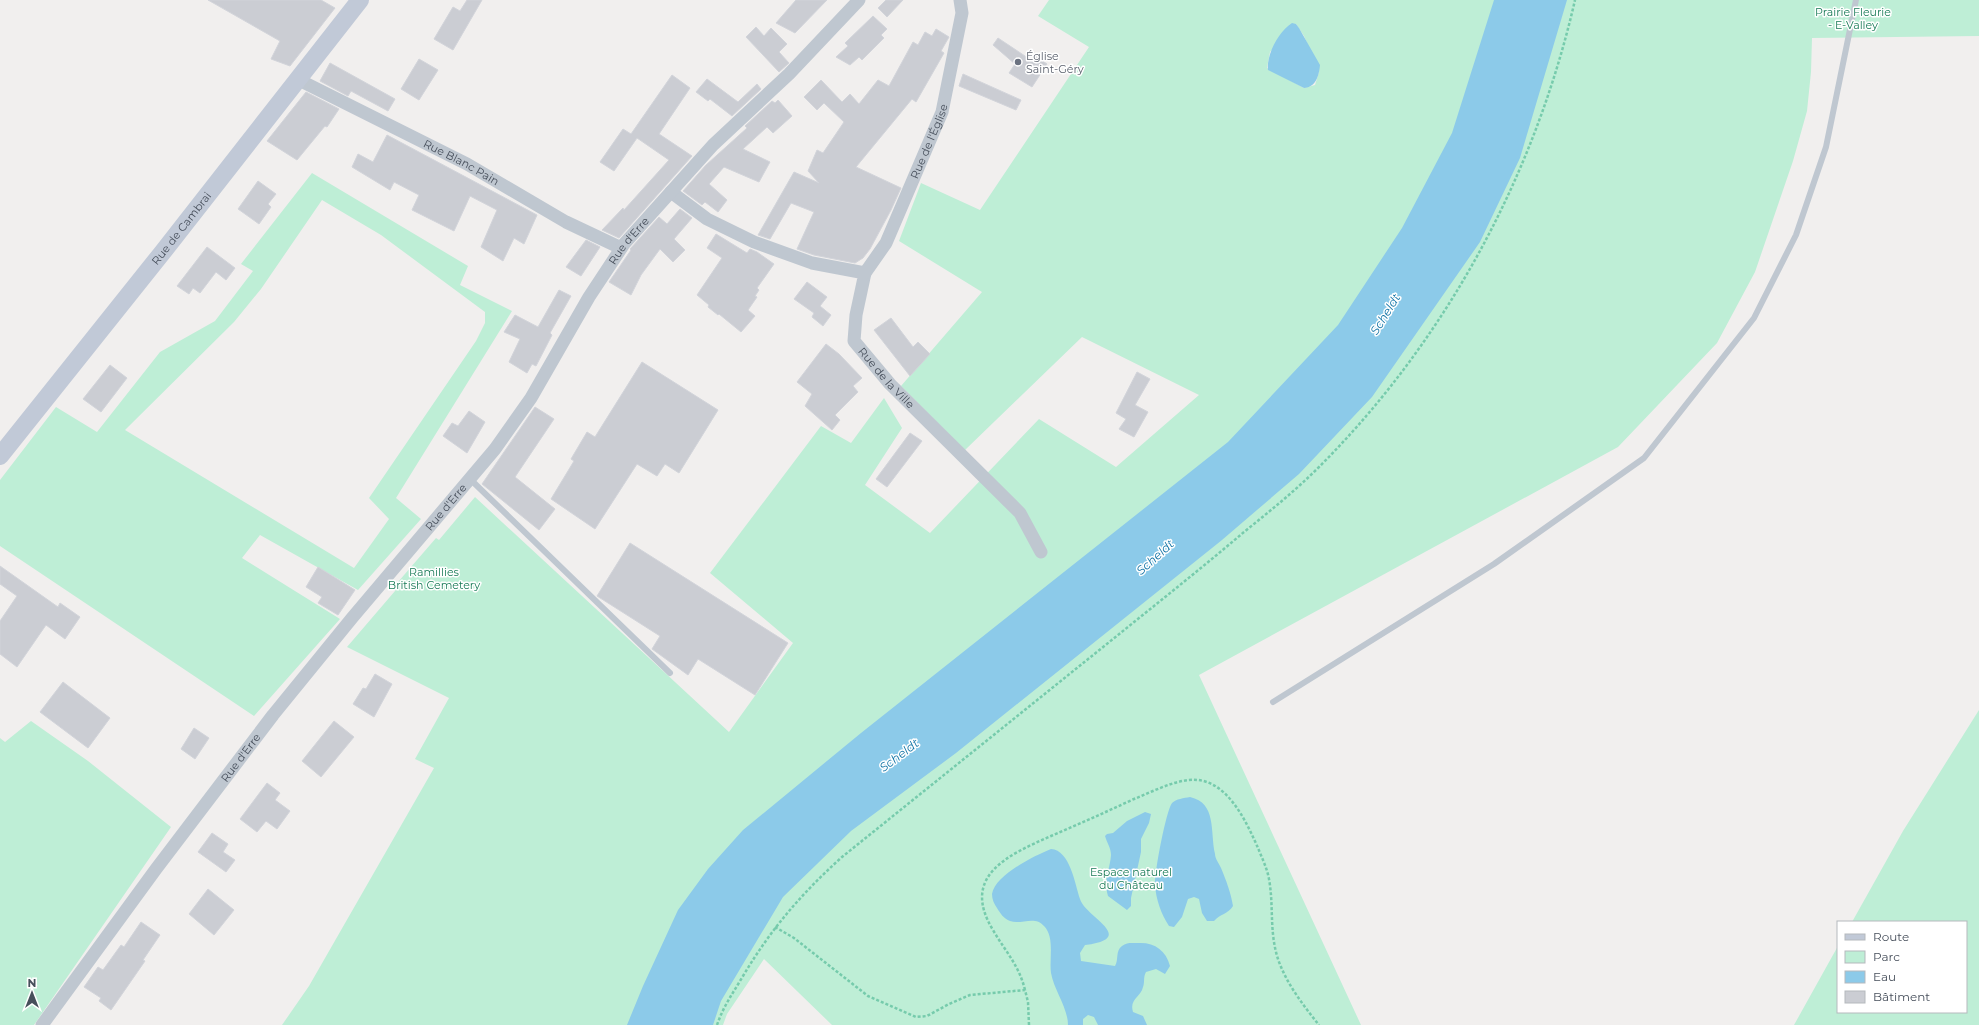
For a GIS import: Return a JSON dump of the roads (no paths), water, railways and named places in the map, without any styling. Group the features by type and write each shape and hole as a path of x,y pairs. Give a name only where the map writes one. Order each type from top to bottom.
{"street":[{"name":"Rue de Cambrai","path":"0,456 299,80 360,0"},
{"name":"Rue d'Erre","path":"42,1025 160,864 273,715 357,612 495,449 531,398 589,297 621,248 712,145 789,74 859,0"},
{"name":"Rue de l'Église","path":"865,273 886,243 942,112 962,13 960,0"},
{"name":"Rue Blanc Pain","path":"299,80 467,164 566,222 621,248"},
{"path":"671,192 707,219 754,242 812,263 865,273"},
{"name":"Rue de la Ville","path":"865,273 856,315 854,341 890,384 1020,513 1041,552"}],"lane":[{"path":"1273,702 1494,564 1644,458 1754,318 1796,235 1826,147 1856,0"},
{"path":"470,479 670,673"}],"water":[{"name":"Scheldt","path":"1494,0 1567,0 1520,158 1480,242 1372,397 1299,474 1222,540 956,753 851,831 783,897 721,1001 713,1025 627,1025 678,910 708,869 743,830 861,733 1228,442 1338,325 1402,228 1452,133"},
{"path":"1292,23 1296,24 1299,28 1320,65 1319,73 1314,83 1311,86 1304,88 1268,70 1269,57 1274,44 1282,32"},
{"path":"1190,797 1199,800 1205,805 1208,812 1211,820 1215,856 1221,868 1233,906 1229,911 1214,921 1207,921 1202,913 1199,899 1194,897 1188,899 1182,917 1174,927 1169,926 1161,911 1155,885 1156,869 1164,830 1172,803"},
{"path":"1145,812 1151,814 1149,823 1141,839 1141,852 1131,898 1131,906 1127,910 1108,896 1106,880 1111,855 1105,836 1113,833 1127,821"},
{"path":"1051,849 1063,855 1071,869 1080,899 1084,906 1105,926 1108,932 1108,937 1100,942 1085,945 1080,953 1081,961 1115,966 1120,948 1130,943 1149,944 1158,948 1166,956 1170,966 1165,974 1156,969 1146,972 1142,990 1133,1004 1133,1012 1143,1016 1147,1025 1098,1025 1094,1017 1088,1015 1083,1019 1083,1025 1068,1025 1066,1012 1051,973 1051,942 1044,926 1036,921 1014,922 1008,920 1002,916 995,905 992,894 1000,880 1016,867"}],"place":[{"name":"Église Saint-Géry","path":"1018,62"}],"park label":[{"name":"Prairie Fleurie - E-Valley","path":"1853,18"},
{"name":"Ramillies British Cemetery","path":"434,578"},
{"name":"Espace naturel du Château","path":"1131,878"}]}
